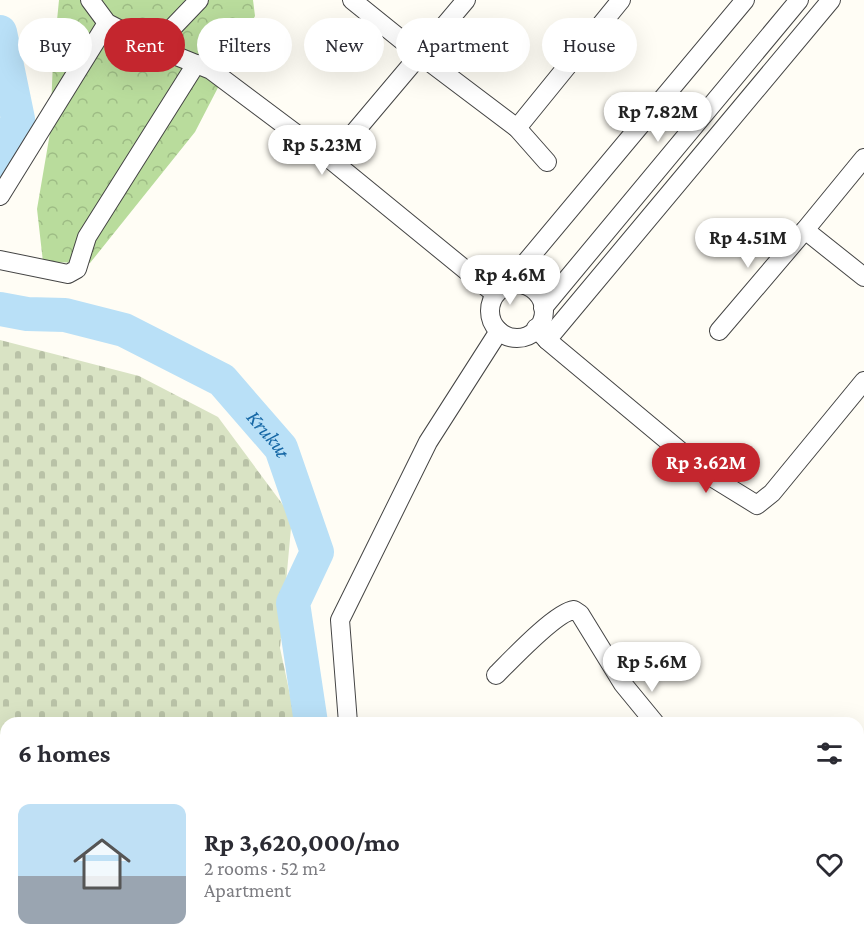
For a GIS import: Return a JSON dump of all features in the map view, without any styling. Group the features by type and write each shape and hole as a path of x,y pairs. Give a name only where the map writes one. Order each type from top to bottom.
{"street":[{"path":"90,0 104,19"},
{"path":"181,18 198,0"},
{"path":"352,0 396,35"},
{"path":"450,18 466,0"},
{"path":"517,128 621,0"},
{"path":"745,0 501,290 490,307 491,320 505,335 518,338 531,333 542,334 710,476 757,505 772,493 864,381"},
{"path":"543,308 799,0"},
{"path":"542,334 831,0"},
{"path":"0,196 104,28"},
{"path":"185,60 211,70 501,290"},
{"path":"0,260 68,274 77,269 87,237 196,64"},
{"path":"331,160 404,72"},
{"path":"443,72 517,128 547,162"},
{"path":"719,331 864,158"},
{"path":"805,230 864,277"},
{"path":"501,290 520,284 527,286 538,295 543,308 542,334"},
{"path":"348,717 340,620 428,442 499,331"},
{"path":"496,675 553,621 567,610 574,610 580,615 623,684 650,717"}],"green space":[{"path":"59,0 253,0 254,18 197,18 197,72 226,72 195,132 90,263 43,262 37,209 50,133 53,72 92,72 92,18 57,18"},
{"path":"0,340 139,376 218,417 292,517 280,648 295,717 0,717"}],"waterway":[{"name":"Krukut","path":"0,32 18,119 0,162"},
{"name":"Krukut","path":"0,309 27,314 65,315 124,330 222,380 281,448 317,552 293,603 310,717"}]}
